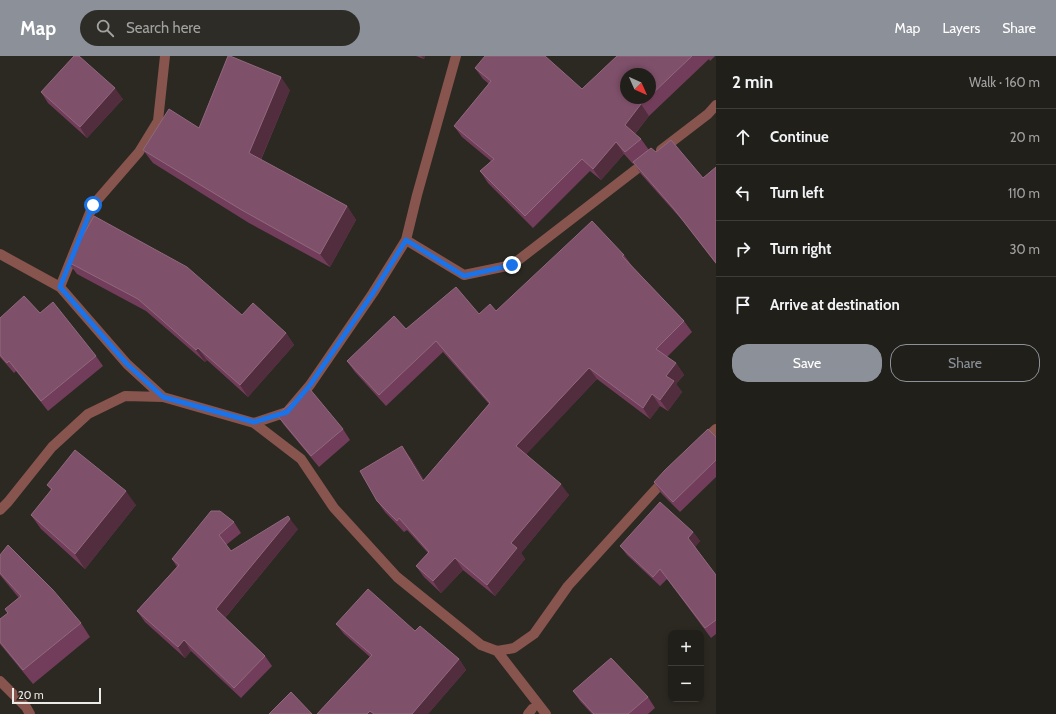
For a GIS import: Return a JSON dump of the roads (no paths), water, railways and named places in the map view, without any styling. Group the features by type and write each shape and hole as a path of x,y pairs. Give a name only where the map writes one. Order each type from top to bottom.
{"street":[{"path":"60,287 93,205 139,152 158,121 165,56"},
{"path":"254,422 287,412 310,385 373,293 406,240 456,56"},
{"path":"406,240 464,276 512,265 708,114 716,105"},
{"path":"0,254 60,287 127,364 163,397"},
{"path":"0,510 52,447 88,414 125,396 163,397 254,422 301,459 334,508 397,577 481,645 497,651 514,648 534,634 568,586 675,468"},
{"path":"695,448 716,429"},
{"path":"497,651 546,714"},
{"path":"0,681 26,707 30,714"}]}
